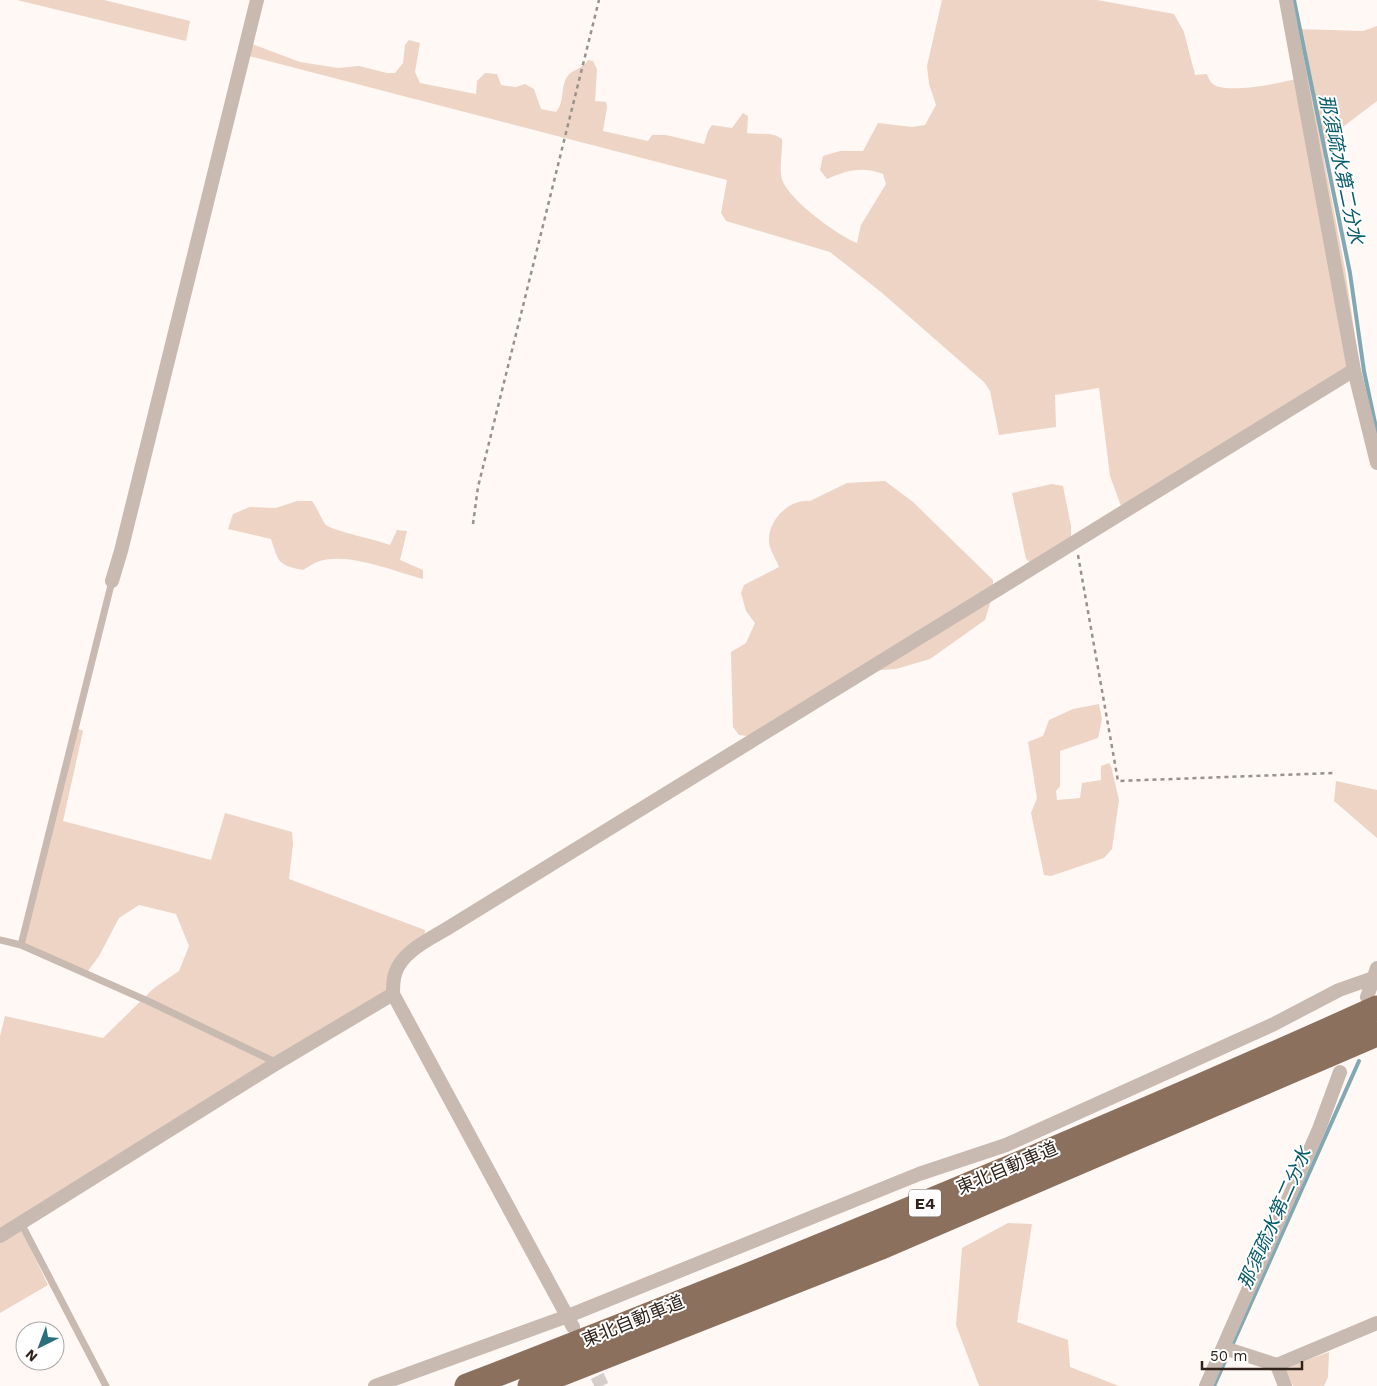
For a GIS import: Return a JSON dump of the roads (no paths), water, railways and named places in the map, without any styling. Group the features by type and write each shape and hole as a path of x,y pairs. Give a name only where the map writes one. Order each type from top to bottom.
{"highway":[{"name":"東北自動車道","path":"467,1386 869,1227 1201,1086 1372,1003"},
{"name":"東北自動車道","path":"530,1386 879,1248 1377,1034"}],"street":[{"path":"112,581 257,0"},
{"path":"1286,0 1354,370 1377,463"},
{"path":"571,1322 393,994 395,974 406,956 1076,540 1354,370"},
{"path":"1372,1003 1375,973"},
{"path":"375,1386 571,1322 919,1174 1006,1145 1272,1025 1375,973"},
{"path":"0,1236 277,1063 393,994"},
{"path":"1206,1386 1319,1128 1340,1072"},
{"path":"1224,1348 1277,1365 1377,1324"},
{"path":"1277,1365 1286,1386"}],"lane":[{"path":"21,945 112,581"},
{"path":"0,940 21,945 150,1002 277,1063"},
{"path":"21,1223 106,1386"}],"waterway":[{"name":"那須疏水第二分水","path":"1294,0 1350,273 1364,371 1377,432"},
{"name":"那須疏水第二分水","path":"1214,1386 1359,1061"}],"tunnel":[{"path":"588,1357 602,1386"}]}
